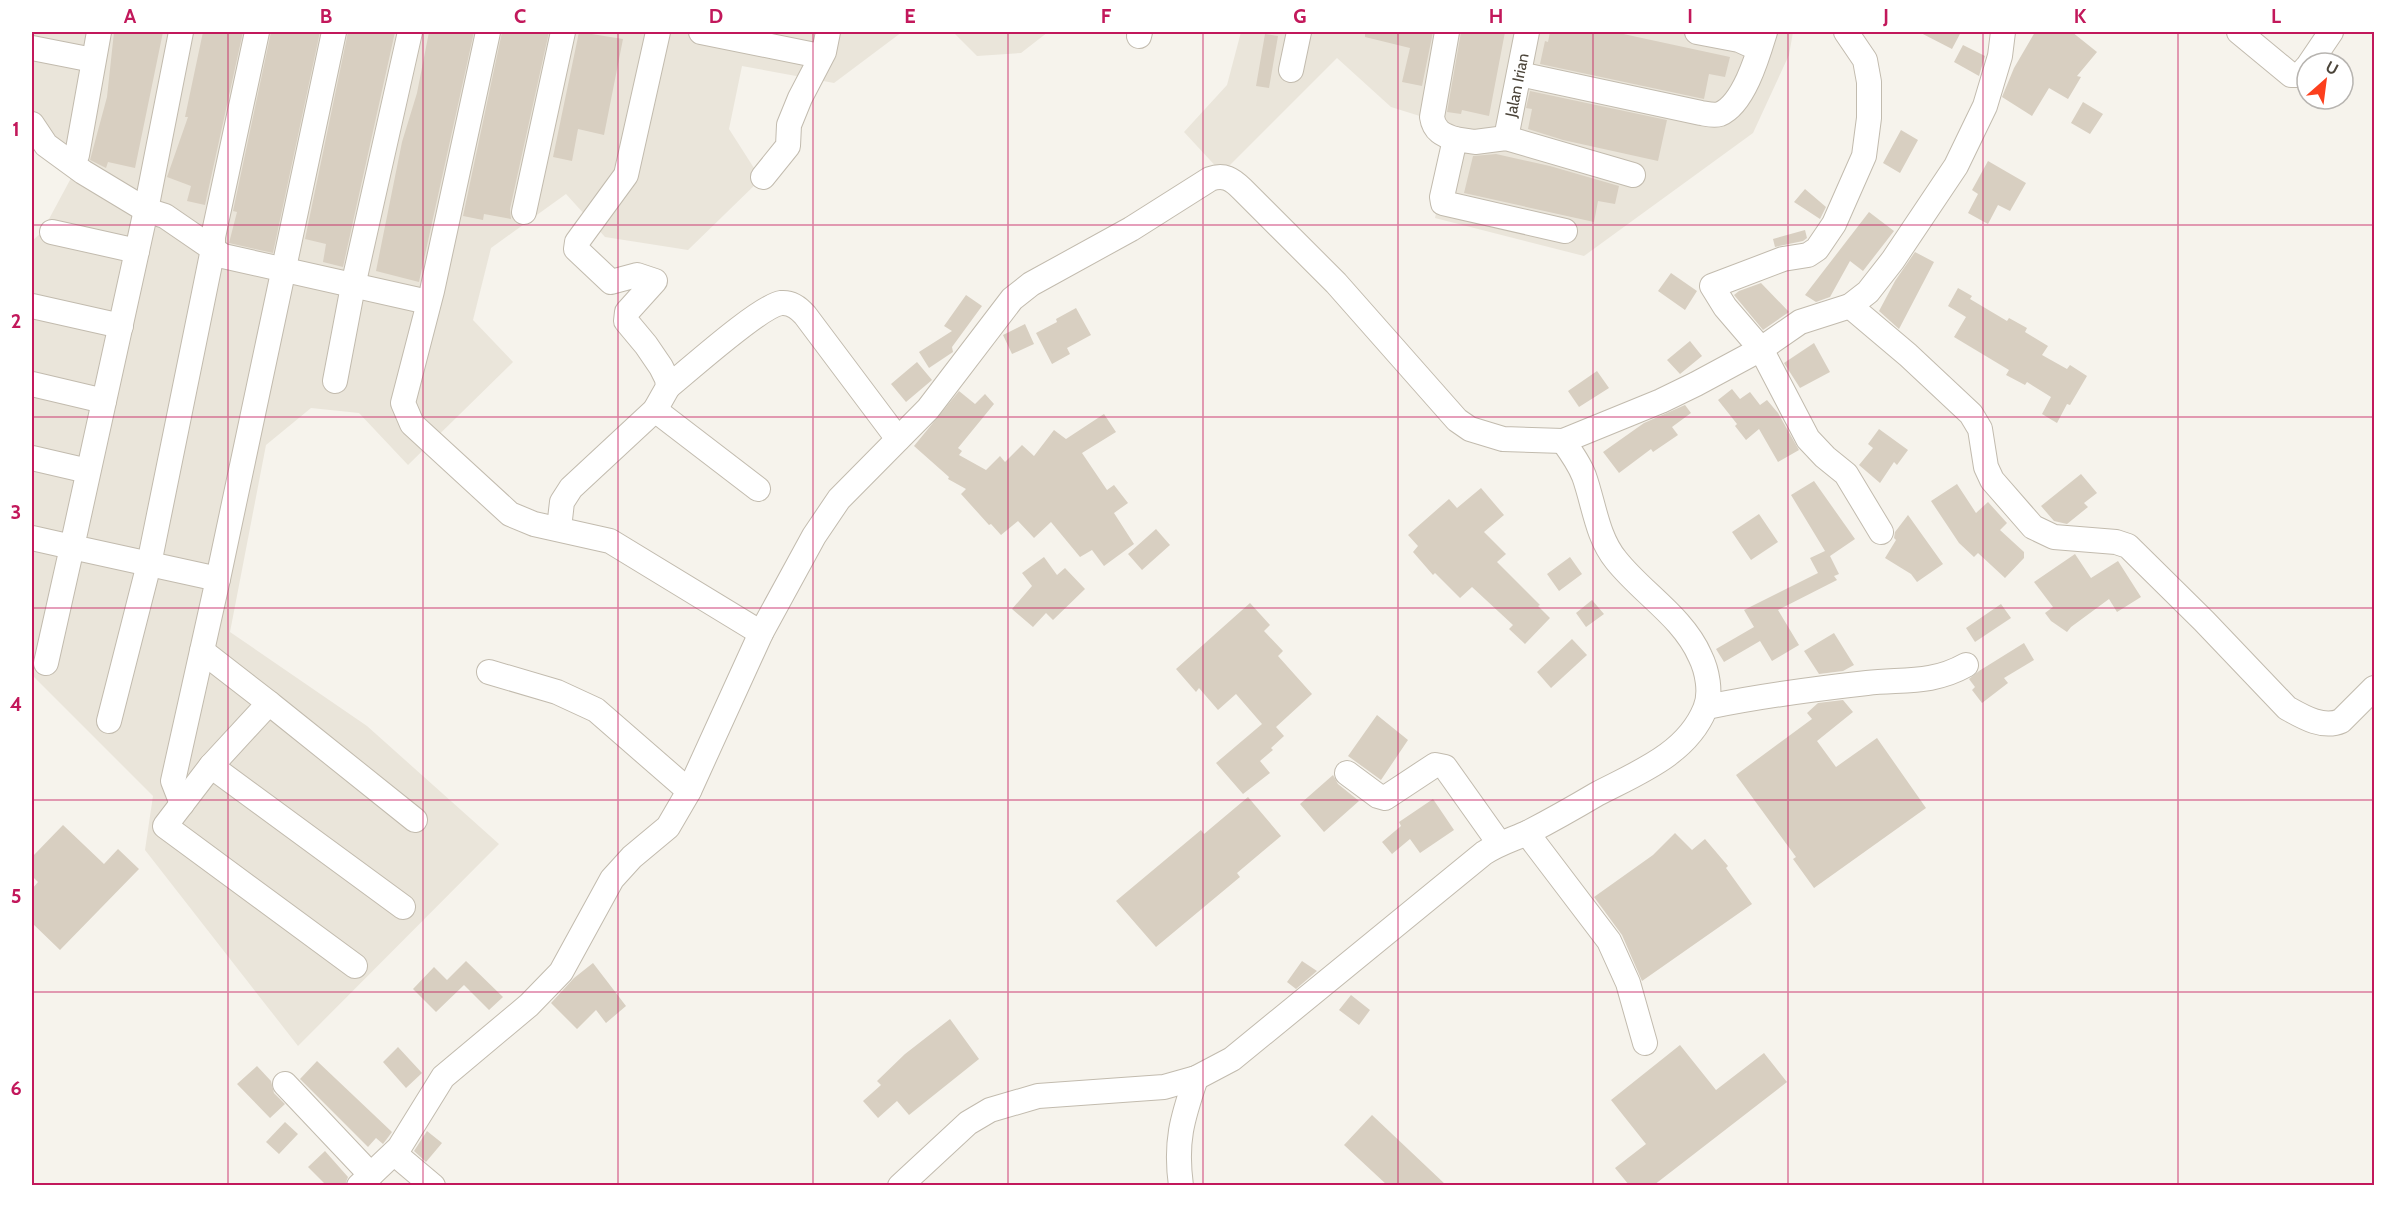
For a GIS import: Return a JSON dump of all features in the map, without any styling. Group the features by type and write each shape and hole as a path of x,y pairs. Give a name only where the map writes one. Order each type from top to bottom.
{"street":[{"path":"77,155 99,32"},
{"path":"46,663 146,210 181,32"},
{"path":"109,722 149,564 256,32"},
{"path":"182,804 173,781 334,32"},
{"path":"335,381 410,32"},
{"path":"488,32 428,302 402,403 412,424 510,514 534,524 610,541 761,633"},
{"path":"524,212 563,32"},
{"path":"658,32 626,175 577,242 576,249 611,282 637,275 655,282 627,312 626,321 661,367 668,379 668,387"},
{"path":"701,32 749,36 820,56"},
{"path":"763,177 788,146 789,125 820,56 824,52 828,32"},
{"path":"1291,70 1299,32"},
{"path":"1447,32 1432,117 1435,128 1446,136 1475,142 1506,138 1633,175"},
{"name":"Jalan Irian","path":"1506,138 1527,32"},
{"path":"1519,74 1713,115 1723,112 1744,90 1762,40 1739,40 1697,32"},
{"path":"1846,32 1865,60 1869,82 1869,118 1864,156 1834,224 1817,249 1808,255 1783,259 1712,286 1725,307 1761,349 1808,439 1846,474 1881,532"},
{"path":"285,1084 365,1180 394,1154 443,1077 529,1005 561,972 612,879 632,857 664,832 689,791 761,633 814,536 839,499 928,410 1012,298 1031,284 1131,229 1210,178 1227,177 1235,182 1336,283 1457,420 1470,429 1503,439 1563,441 1660,401 1761,349 1800,322 1850,306 1868,292 1893,260 1956,166 1984,106 2000,56 2003,32"},
{"path":"2239,32 2291,75 2295,75"},
{"path":"2318,51 2331,32"},
{"path":"32,48 93,60"},
{"path":"32,124 46,145 65,159 146,210 165,216 223,256 428,302"},
{"path":"1455,139 1442,197 1443,203 1565,231"},
{"path":"52,232 137,251"},
{"path":"559,528 562,502 571,488 655,410 668,387 757,316 777,304 788,304 806,315 898,439"},
{"path":"32,306 121,326"},
{"path":"1850,306 1908,355 1971,414 1980,429 1986,467 1992,480 2039,531 2054,537 2116,542 2128,546 2287,708 2301,715 2325,724 2335,724 2341,721 2374,688"},
{"path":"32,384 104,400"},
{"path":"655,410 758,489"},
{"path":"900,1185 974,1119 1005,1104 1038,1096 1164,1087 1196,1078 1232,1059 1457,874 1499,843 1527,833 1659,761 1689,736 1707,707 1706,672 1700,655 1686,633 1622,567 1605,544 1584,475 1577,459 1563,441"},
{"path":"32,458 88,471"},
{"path":"32,538 218,579"},
{"path":"202,651 415,820"},
{"path":"1707,707 1783,693 1871,682 1933,679 1952,673 1966,665"},
{"path":"489,672 557,692 591,707 620,729 689,791"},
{"path":"269,703 212,766 165,826 355,966"},
{"path":"1347,772 1378,796 1385,798 1436,765 1445,767 1499,843"},
{"path":"212,766 403,907"},
{"path":"1527,833 1609,941 1628,983 1645,1042"},
{"path":"1181,1185 1178,1162 1180,1125 1196,1078"},
{"path":"394,1154 433,1185"}],"shaded area":[{"path":"32,32 902,32 834,83 742,66 729,129 761,179 688,250 605,237 566,194 491,248 473,320 513,362 408,465 359,413 311,408 266,445 230,632 367,726 499,844 298,1046 145,850 153,796 32,675 32,241 42,232 77,167 32,113"},
{"path":"953,32 1048,32 1021,53 977,56"},
{"path":"1241,32 1793,32 1789,55 1753,133 1584,256 1435,218 1455,127 1391,107 1337,58 1222,173 1184,132 1227,85"}],"building":[{"path":"114,32 163,32 135,168 108,162 106,168 90,160 107,97"},
{"path":"203,32 243,32 205,205 187,201 191,186 167,177 188,117 185,117"},
{"path":"271,32 320,32 273,253 229,243 237,212 233,211"},
{"path":"348,32 395,32 343,267 323,262 326,244 305,239"},
{"path":"429,32 474,32 419,282 376,271 402,142 417,93"},
{"path":"502,32 549,32 510,209 511,219 484,214 483,220 463,216"},
{"path":"579,32 623,39 604,135 578,129 572,161 553,157"},
{"path":"1365,32 1433,32 1422,86 1402,82 1410,48 1365,37"},
{"path":"1461,32 1505,32 1489,116 1462,110 1461,114 1447,112"},
{"path":"1550,32 1614,32 1730,57 1725,77 1709,74 1704,99 1540,64 1545,41 1548,42"},
{"path":"1919,32 1961,32 1952,49"},
{"path":"2035,32 2072,32 2097,52 2077,76 2081,77 2068,99 2049,88 2032,116 2002,97 2014,68"},
{"path":"1265,34 1278,36 1269,88 1256,86"},
{"path":"1963,45 1985,56 1979,76 1954,62"},
{"path":"1530,91 1667,120 1658,161 1563,140 1528,129 1532,109 1526,108"},
{"path":"2083,102 2103,114 2090,134 2071,123"},
{"path":"1901,130 1918,140 1900,173 1883,163"},
{"path":"1496,154 1550,166 1619,186 1615,204 1598,201 1594,222 1464,193 1473,156"},
{"path":"1988,161 2026,183 2010,211 1998,205 1988,224 1968,213 1978,194 1972,190"},
{"path":"1805,189 1826,207 1820,219 1794,202"},
{"path":"1869,212 1894,231 1863,271 1850,261 1830,297 1816,302 1805,295"},
{"path":"1805,230 1807,238 1803,241 1775,247 1773,239"},
{"path":"1915,252 1934,262 1899,329 1879,311 1895,281"},
{"path":"1671,273 1697,291 1685,310 1658,291"},
{"path":"1761,283 1789,312 1763,330 1734,295"},
{"path":"1958,288 1972,296 1970,299 2007,321 2009,318 2027,328 2025,332 2048,346 2042,355 2067,369 2070,365 2087,376 2057,423 2042,414 2051,397 2027,382 2025,385 2006,375 2009,370 1954,337 1966,317 1948,306"},
{"path":"966,295 982,306 952,347 953,352 929,368 919,352 952,331 944,326"},
{"path":"1076,308 1091,335 1067,348 1070,354 1052,364 1036,333 1057,322 1056,319"},
{"path":"1025,324 1034,344 1012,354 1003,335"},
{"path":"1690,341 1702,356 1680,374 1667,360"},
{"path":"1814,343 1830,372 1800,388 1784,363"},
{"path":"917,362 932,380 906,402 891,384"},
{"path":"1597,371 1609,388 1579,407 1568,391"},
{"path":"1732,389 1740,399 1750,392 1760,405 1767,400 1778,413 1799,450 1778,462 1759,429 1746,440 1735,426 1737,424 1718,400"},
{"path":"959,391 975,404 985,394 994,404 958,448 962,451 959,455 986,470 1000,456 1005,462 1022,445 1034,456 1054,430 1066,439 1104,414 1116,432 1082,453 1107,490 1114,485 1128,503 1114,513 1134,544 1104,566 1092,550 1080,557 1051,522 1034,538 1018,521 1001,535 991,524 989,525 961,494 966,489 948,479 949,477 914,446"},
{"path":"1685,405 1691,413 1672,427 1678,435 1653,452 1651,449 1619,473 1603,452 1644,423"},
{"path":"1879,429 1908,450 1897,465 1894,462 1880,483 1859,465 1873,448 1868,444"},
{"path":"2081,474 2097,493 2084,503 2088,507 2067,524 2054,521 2041,506"},
{"path":"1814,481 1855,539 1830,556 1839,574 1834,576 1837,580 1778,610 1799,645 1772,661 1760,641 1724,662 1716,649 1754,627 1744,610 1818,573 1810,558 1825,551 1791,495"},
{"path":"1957,484 1976,513 1988,502 2007,523 2000,530 2024,552 2024,558 2005,578 1978,553 1974,557 1959,543 1931,501"},
{"path":"1481,488 1504,515 1484,532 1506,554 1497,562 1550,618 1525,644 1509,629 1513,625 1472,587 1460,598 1435,573 1433,575 1413,552 1418,546 1408,535 1449,499 1457,508"},
{"path":"1759,514 1778,542 1751,560 1732,532"},
{"path":"1908,515 1943,564 1917,582 1911,574 1885,558 1896,540 1895,532"},
{"path":"1156,529 1170,545 1142,570 1128,554"},
{"path":"2075,554 2091,578 2118,561 2141,597 2117,612 2109,599 2067,632 2051,621 2045,613 2053,607 2034,582"},
{"path":"1044,557 1057,575 1065,568 1085,589 1053,620 1046,613 1033,627 1012,609 1032,586 1022,573"},
{"path":"1570,557 1582,574 1559,591 1547,574"},
{"path":"1592,600 1604,614 1586,627 1576,613"},
{"path":"1250,603 1270,625 1264,631 1283,651 1278,656 1312,694 1276,727 1284,736 1260,761 1270,773 1243,794 1216,763 1262,724 1236,694 1218,710 1199,688 1196,692 1176,669"},
{"path":"2001,604 2011,618 1975,642 1966,628"},
{"path":"1834,633 1854,665 1843,671 1819,674 1804,651"},
{"path":"1572,639 1587,655 1551,688 1537,672"},
{"path":"2024,643 2034,660 2004,678 2008,683 1982,703 1972,690 1975,687 1969,679"},
{"path":"1843,700 1853,712 1817,741 1836,767 1877,738 1926,808 1814,888 1793,859 1796,857 1736,775 1812,719 1807,713 1818,703"},
{"path":"1377,715 1408,740 1381,780 1348,756"},
{"path":"1333,775 1338,784 1359,801 1324,832 1300,804"},
{"path":"1248,797 1281,836 1237,873 1240,877 1156,947 1116,901 1201,830 1204,834"},
{"path":"1433,799 1454,830 1420,853 1410,839 1392,854 1382,842 1401,826 1399,822"},
{"path":"63,825 104,864 118,849 139,869 60,950 32,923 32,889 38,882 32,876 32,857"},
{"path":"1675,833 1692,850 1705,839 1728,866 1726,868 1752,904 1642,981 1622,935 1594,897 1653,855"},
{"path":"466,961 503,997 489,1010 464,985 436,1012 413,989 434,967 447,980"},
{"path":"1302,961 1317,971 1296,989 1287,982"},
{"path":"593,963 626,1006 606,1023 596,1010 577,1029 551,1003 574,978"},
{"path":"1351,995 1370,1010 1359,1025 1339,1010"},
{"path":"950,1019 979,1059 909,1115 897,1101 878,1118 863,1101 881,1085 877,1081 905,1054"},
{"path":"1680,1045 1716,1090 1764,1053 1787,1082 1654,1185 1629,1185 1615,1168 1646,1144 1611,1100"},
{"path":"398,1047 422,1073 406,1088 383,1062"},
{"path":"317,1061 392,1132 383,1144 376,1138 368,1147 300,1079"},
{"path":"257,1066 271,1081 274,1093 285,1104 270,1118 237,1084"},
{"path":"1372,1115 1446,1185 1387,1185 1344,1145"},
{"path":"285,1122 298,1134 279,1154 266,1142"},
{"path":"427,1131 442,1143 426,1162 414,1151"},
{"path":"325,1151 348,1177 345,1185 326,1185 308,1167"}]}
